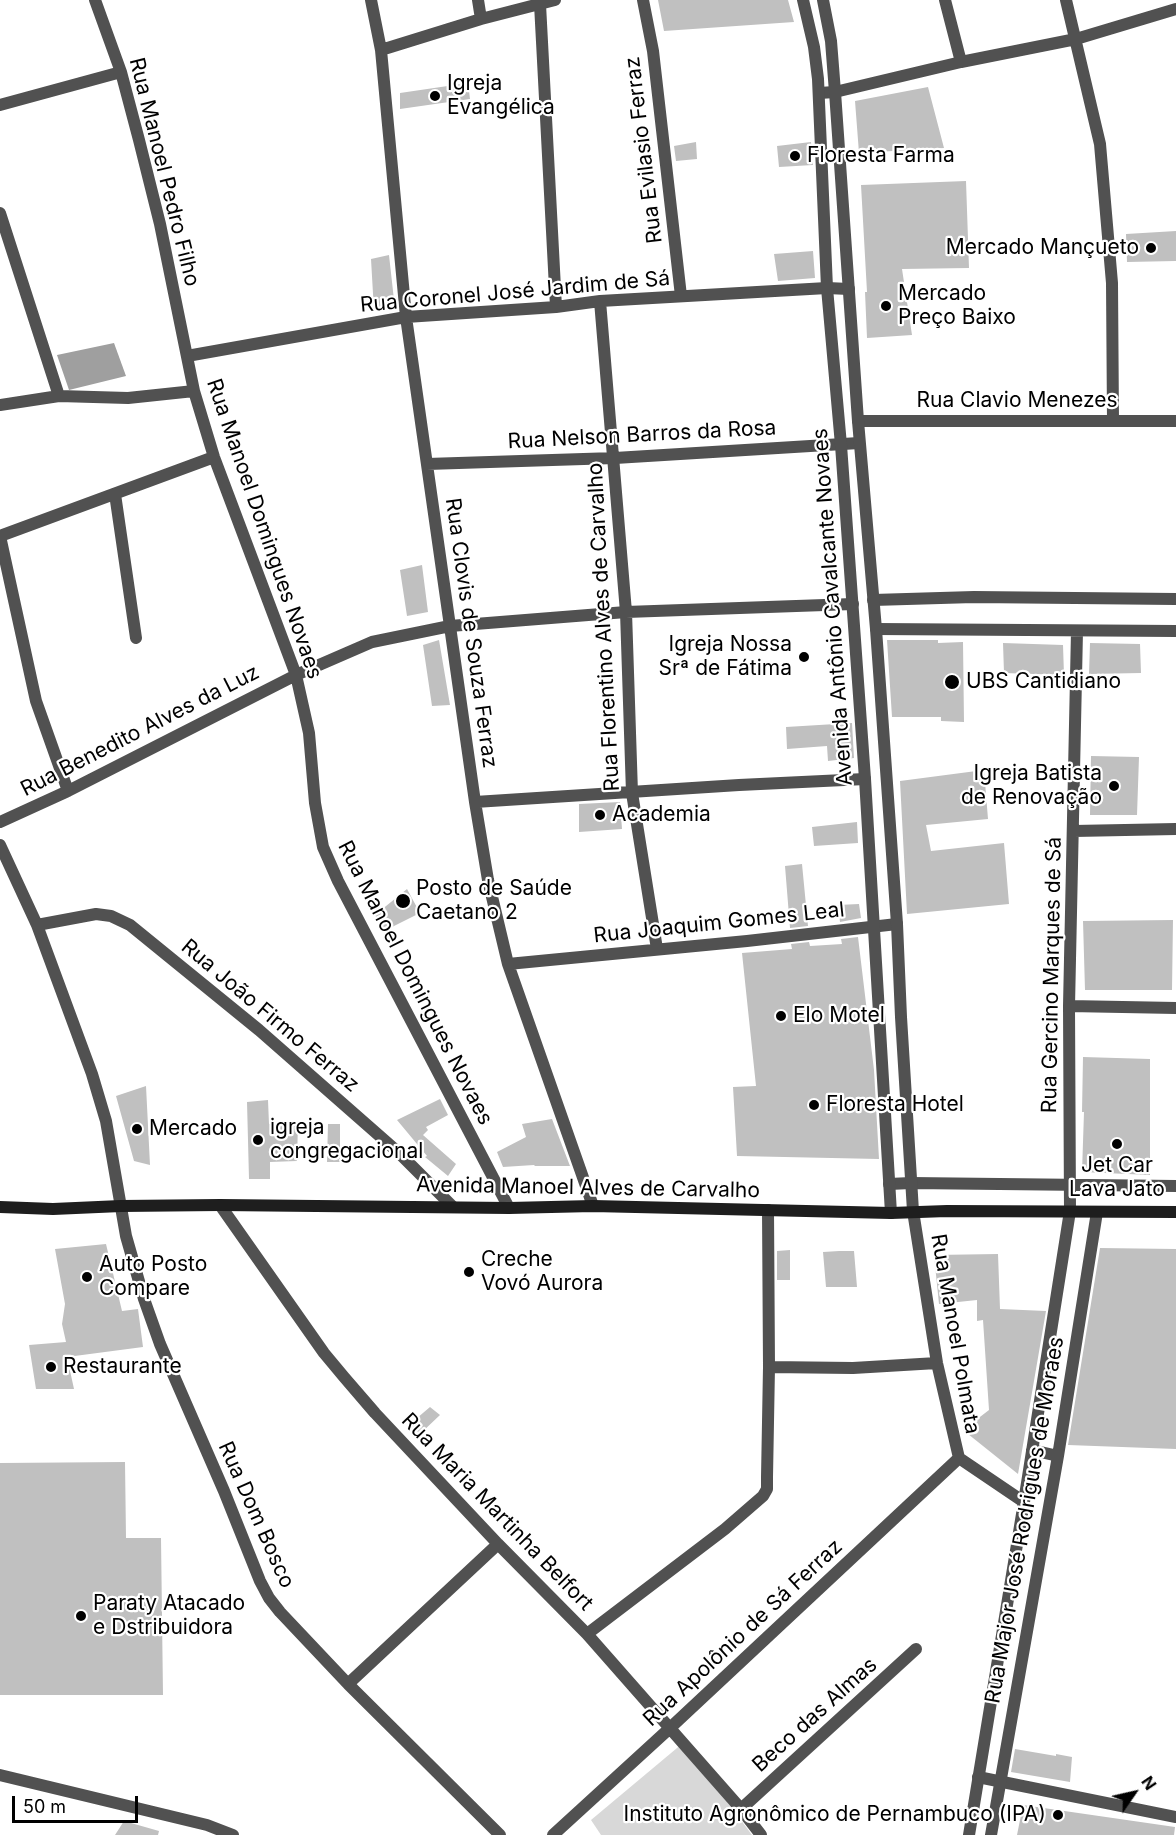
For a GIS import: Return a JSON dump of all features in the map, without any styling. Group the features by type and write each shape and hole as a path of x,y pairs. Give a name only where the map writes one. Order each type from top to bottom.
{"main road":[{"name":"Avenida Manoel Alves de Carvalho","path":"0,1207 53,1209 220,1205 509,1208 593,1206 891,1213 913,1211 1176,1212"}],"street":[{"name":"Rua Manoel Pedro Filho","path":"95,0 121,72 160,224 187,356"},
{"name":"Rua Clovis de Souza Ferraz","path":"371,0 381,50 406,317 488,880 508,964 593,1206"},
{"path":"478,0 482,20"},
{"path":"381,50 555,0"},
{"name":"Rua Evilasio Ferraz","path":"643,0 653,51 681,296"},
{"name":"Avenida Antônio Cavalcante Novaes","path":"803,0 814,47 819,93 827,288 853,604 891,1213"},
{"name":"Rua Manoel Polmata","path":"823,0 831,41 858,421 876,628 897,924 913,1211 937,1363 959,1458 1024,1502"},
{"path":"945,0 961,62"},
{"path":"1066,0 1100,144 1112,283 1113,421"},
{"path":"540,4 556,307"},
{"path":"819,93 835,92 961,62 1076,39 1176,9"},
{"path":"0,105 121,72"},
{"path":"0,213 58,396"},
{"name":"Rua Coronel José Jardim de Sá","path":"187,356 406,317 556,307 600,301 827,288 849,289"},
{"name":"Rua Florentino Alves de Carvalho","path":"600,301 615,458 626,612 632,793 657,949"},
{"name":"Rua Manoel Domingues Novaes","path":"187,356 194,391 214,458 296,675 309,733 315,803 323,847 509,1208"},
{"path":"0,405 58,396 128,398 194,391"},
{"name":"Rua Clavio Menezes","path":"858,421 1176,421"},
{"name":"Rua Nelson Barros da Rosa","path":"427,464 615,458 860,443"},
{"path":"68,790 36,701 0,536 214,458"},
{"path":"115,494 136,638"},
{"path":"873,600 974,597 1176,599"},
{"name":"Rua Benedito Alves da Luz","path":"0,822 296,675 372,642 450,626 626,612 853,604"},
{"path":"876,628 1176,631"},
{"name":"Rua Gercino Marques de Sá","path":"1070,1211 1068,1006 1077,631"},
{"path":"475,802 865,779"},
{"path":"867,824 889,825"},
{"path":"1074,831 1176,829"},
{"name":"Rua Dom Bosco","path":"0,845 37,925 92,1074 106,1121 126,1236 144,1299 160,1344 224,1491 260,1581 280,1612 348,1684 500,1835"},
{"name":"Rua João Firmo Ferraz","path":"37,925 96,915 111,916 130,926 259,1030 399,1153 452,1206"},
{"name":"Rua Joaquim Gomes Leal","path":"508,964 897,924"},
{"path":"1068,1006 1176,1008"},
{"path":"889,1184 1176,1186"},
{"name":"Rua Maria Martinha Belfort","path":"220,1205 324,1353 375,1413 498,1544 587,1634 741,1809 761,1835"},
{"path":"587,1634 725,1529 764,1496 767,1477 769,1367 768,1210"},
{"name":"Rua Major José Rodrigues de Moraes","path":"969,1835 1070,1211"},
{"name":"Rua Major José Rodrigues de Moraes","path":"991,1835 1058,1456 1097,1212"},
{"path":"769,1367 853,1368 937,1363"},
{"path":"1032,1450 1058,1456"},
{"name":"Rua Apolônio de Sá Ferraz","path":"553,1835 959,1458"},
{"path":"348,1684 498,1544"},
{"name":"Beco das Almas","path":"741,1809 916,1649"},
{"path":"0,1775 207,1825 233,1835"},
{"path":"978,1777 999,1783 1175,1814"}],"shaded area":[{"path":"114,343 126,376 69,390 57,355"},
{"path":"683,1743 752,1835 601,1835 591,1820"}],"building":[{"path":"658,0 788,0 794,22 664,31"},
{"name":"Igreja Evangélica","path":"468,83 470,99 400,109 400,93"},
{"path":"928,87 944,148 859,153 855,101"},
{"path":"696,142 697,159 676,161 674,146"},
{"name":"Floresta Farma","path":"811,142 813,165 779,167 777,146"},
{"path":"966,181 969,268 902,269 912,335 867,338 865,292 867,292 861,185"},
{"name":"Mercado Mançueto","path":"1176,231 1176,261 1127,262 1126,234"},
{"path":"813,251 815,278 778,281 774,254"},
{"path":"389,255 395,309 374,311 371,259"},
{"path":"422,565 428,612 407,616 400,570"},
{"path":"439,640 450,705 432,706 423,645"},
{"path":"887,640 963,642 964,722 941,721 941,717 892,717"},
{"path":"1003,643 1063,645 1064,675 1004,673"},
{"path":"1090,643 1140,644 1141,673 1089,674"},
{"path":"852,723 854,758 828,761 827,746 787,749 786,727"},
{"name":"Igreja Batista de Renovação","path":"1091,756 1139,757 1137,815 1090,815"},
{"path":"984,770 988,819 926,825 931,851 1004,843 1009,904 907,914 900,781"},
{"name":"Academia","path":"620,802 622,829 579,832 579,804"},
{"path":"857,822 858,843 814,846 812,827"},
{"path":"802,864 808,926 790,928 785,866"},
{"name":"Posto de Saúde Caetano 2","path":"407,889 420,913 384,931 375,915"},
{"path":"859,904 861,918 840,922 838,905"},
{"path":"1173,920 1172,990 1085,990 1083,921"},
{"name":"Floresta Hotel","path":"858,937 874,1070 879,1159 737,1156 733,1087 756,1086 742,953 792,949 791,944 809,942 810,946 842,944 841,939"},
{"path":"1083,1057 1150,1059 1150,1175 1082,1172"},
{"name":"Mercado","path":"146,1086 150,1165 134,1161 116,1096"},
{"path":"440,1099 448,1115 426,1127 428,1130 423,1135 456,1164 448,1176 425,1157 427,1156 397,1120"},
{"name":"igreja congregacional","path":"268,1100 269,1124 298,1123 297,1161 270,1162 270,1179 249,1179 247,1102"},
{"path":"552,1119 570,1166 503,1167 497,1152 526,1137 522,1124"},
{"path":"328,1124 340,1124 340,1162 327,1162"},
{"name":"Auto Posto Compare","path":"106,1244 122,1311 138,1309 143,1347 67,1357 74,1389 36,1389 29,1345 66,1342 62,1324 65,1304 55,1249"},
{"path":"1100,1248 1176,1249 1176,1449 1068,1445"},
{"path":"790,1250 790,1280 777,1280 777,1251"},
{"path":"854,1251 857,1287 826,1287 823,1252"},
{"path":"998,1254 1000,1309 1046,1311 1018,1474 963,1430 989,1410 983,1320 977,1321 977,1300 939,1304 934,1255"},
{"path":"430,1407 440,1415 420,1434 410,1424"},
{"name":"Paraty Atacado e Dstribuidora","path":"125,1462 126,1538 161,1538 163,1695 0,1695 0,1463"},
{"path":"1015,1749 1072,1757 1070,1782 1011,1772"},
{"name":"Instituto Agronômico de Pernambuco (IPA)","path":"1023,1805 1175,1827 1174,1835 1017,1835"},
{"path":"124,1821 159,1831 158,1835 115,1835"}],"place":[{"name":"Igreja Evangélica","path":"435,96"},
{"name":"Floresta Farma","path":"795,156"},
{"name":"Mercado Mançueto","path":"1151,248"},
{"name":"Mercado Preço Baixo","path":"886,306"},
{"name":"Igreja Nossa Srª de Fátima","path":"804,657"},
{"name":"UBS Cantidiano","path":"952,682"},
{"name":"Igreja Batista de Renovação","path":"1114,786"},
{"name":"Academia","path":"600,815"},
{"name":"Posto de Saúde Caetano 2","path":"403,901"},
{"name":"Elo Motel","path":"781,1016"},
{"name":"Floresta Hotel","path":"814,1105"},
{"name":"Mercado","path":"137,1129"},
{"name":"igreja congregacional","path":"258,1140"},
{"name":"Jet Car Lava Jato","path":"1117,1144"},
{"name":"Creche Vovó Aurora","path":"469,1272"},
{"name":"Auto Posto Compare","path":"87,1277"},
{"name":"Restaurante","path":"51,1367"},
{"name":"Paraty Atacado e Dstribuidora","path":"81,1616"},
{"name":"Instituto Agronômico de Pernambuco (IPA)","path":"1058,1815"}]}
